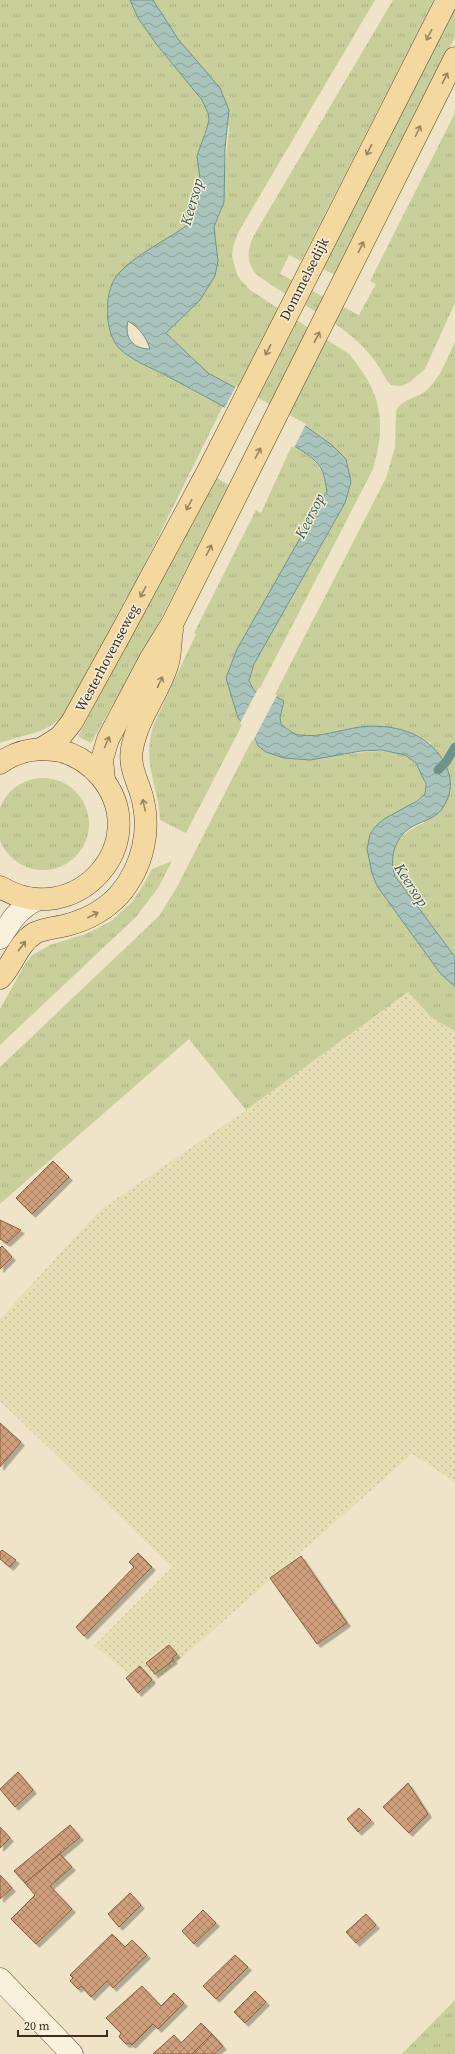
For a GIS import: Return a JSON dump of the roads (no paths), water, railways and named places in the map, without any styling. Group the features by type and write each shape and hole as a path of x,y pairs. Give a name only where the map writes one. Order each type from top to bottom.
{"main road":[{"name":"Dommelsedijk","path":"161,557 208,471 446,0"},
{"path":"104,780 102,759 106,744 151,658 173,622 192,585 455,58"},
{"name":"Westerhovenseweg","path":"41,749 60,737 72,722 161,557"},
{"path":"0,978 30,936 42,930 79,921 100,911 125,887 139,861 146,834 145,813 132,767 132,751 135,735 168,665 173,622"},
{"path":"0,763 22,752 41,749 59,751 76,757 96,771 104,780 110,790 117,814 116,838 108,861 93,880 72,894 61,898 36,900 17,896 0,887"}],"street":[{"path":"0,938 14,916 24,907 36,900"},
{"path":"0,1980 72,2054"}],"water":[{"path":"130,0 153,0 178,39 220,88 229,110 225,148 224,202 214,227 218,261 215,276 200,300 166,333 208,373 301,423 332,445 346,459 351,482 345,503 254,664 249,681 255,692 258,692 260,688 284,701 280,717 281,724 290,731 299,735 307,736 372,726 396,728 419,737 428,743 444,762 450,777 450,792 446,802 443,808 435,816 410,828 400,838 394,850 393,870 395,876 455,957 455,987 440,973 377,886 372,873 367,849 370,834 376,826 384,819 417,801 425,794 426,784 416,763 405,755 382,750 361,751 310,760 284,758 266,752 258,746 254,736 238,718 226,678 237,649 327,491 321,469 312,458 295,446 128,356 118,347 110,332 107,305 114,280 127,265 186,226 198,204 200,179 197,156 209,120 208,113 202,100 157,45 138,18","holes":["128,321 142,333 150,349 139,347 131,341 127,333"]}],"waterway":[{"path":"438,770 446,762 455,747"}],"water label":[{"name":"Keersop","path":"192,202"},
{"name":"Keersop","path":"310,516"},
{"name":"Keersop","path":"411,885"}]}
